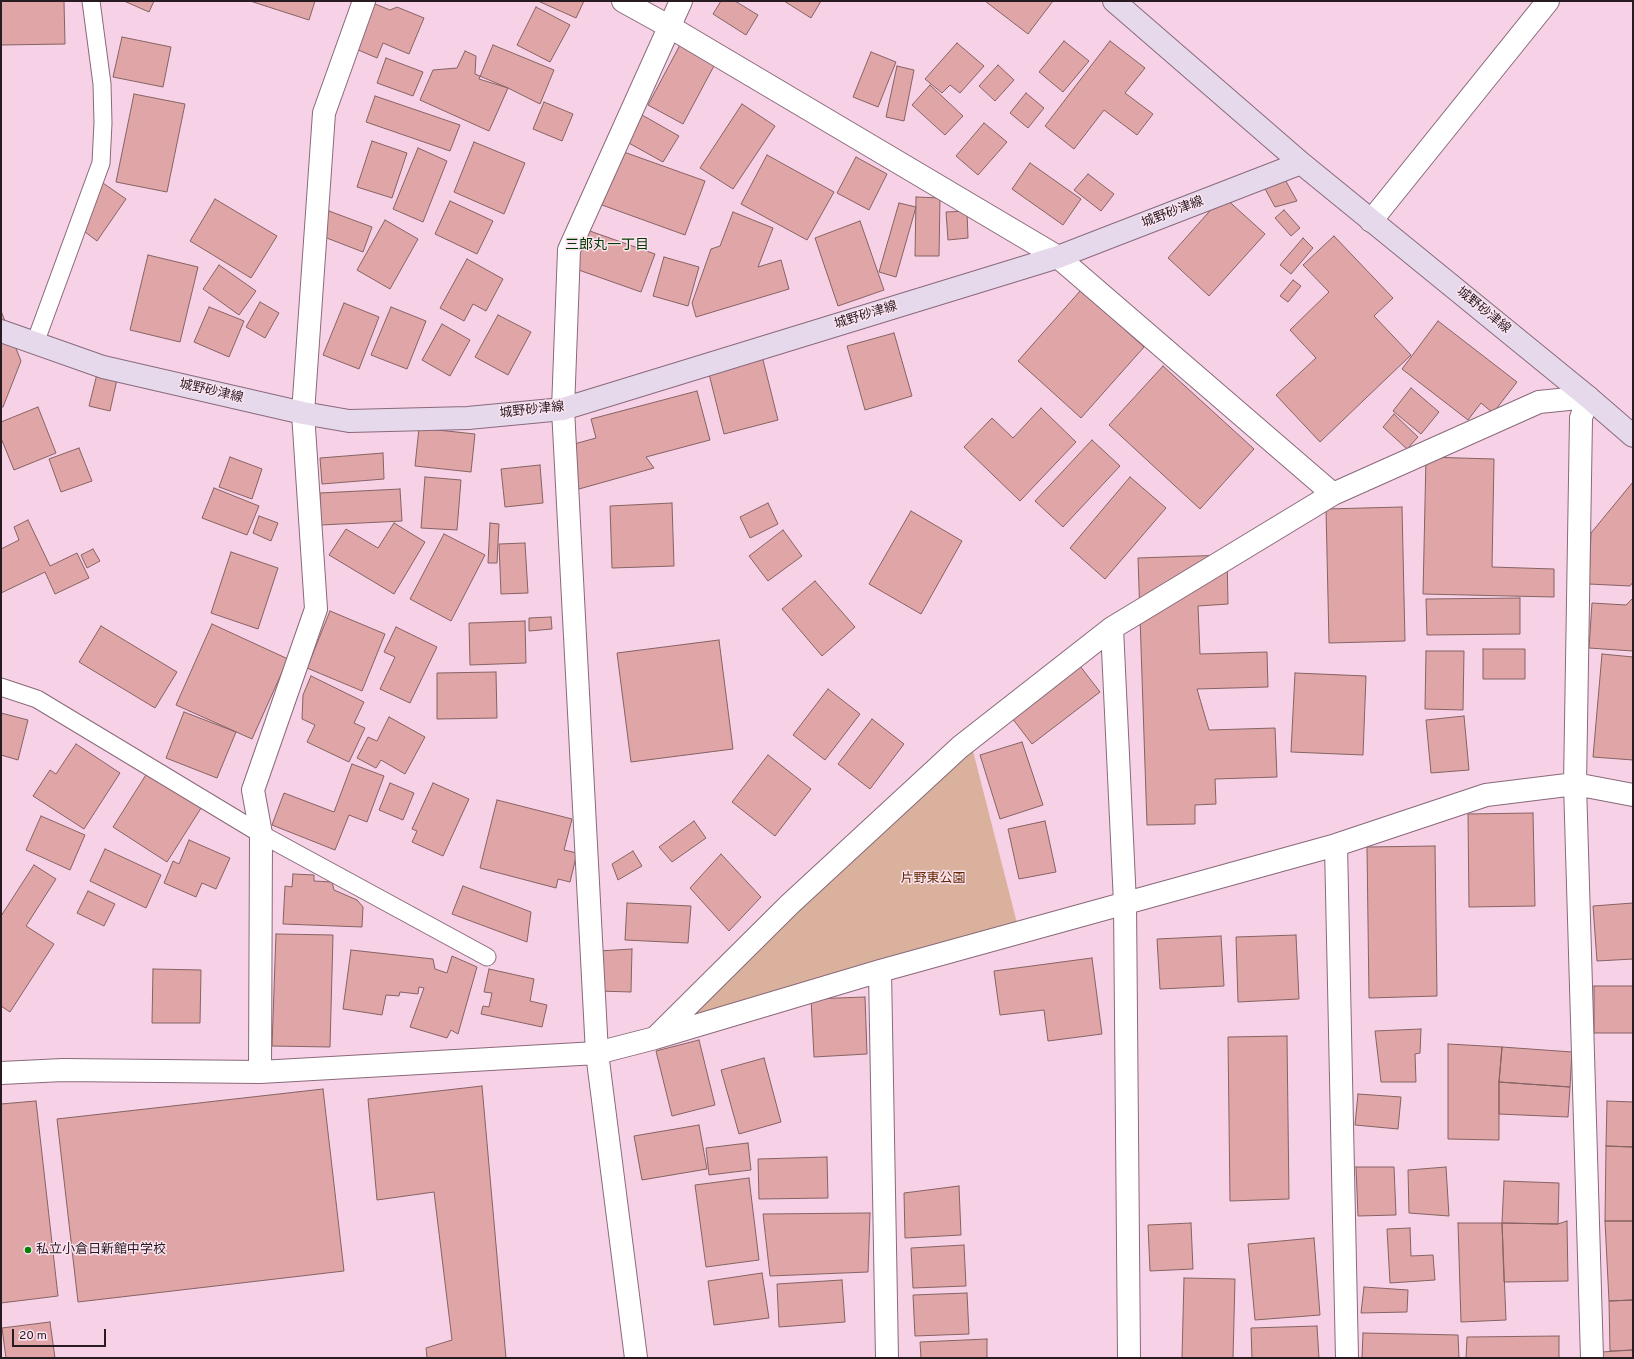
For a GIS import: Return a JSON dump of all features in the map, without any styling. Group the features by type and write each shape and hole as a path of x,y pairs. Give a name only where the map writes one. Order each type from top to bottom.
{"main road":[{"path":"1114,1 1301,163"},
{"name":"城野砂津線","path":"1,331 103,367 303,413 349,421 468,418 563,409 1058,257 1301,163 1588,397 1633,436"}],"street":[{"path":"260,1072 261,834 253,790 316,609 303,413 324,113 364,1"},
{"path":"623,1 1058,257 1333,494"},
{"path":"636,1358 597,1053 563,409 569,250 681,1"},
{"path":"1371,221 1548,1"},
{"path":"655,1038 790,904 960,747 1112,628 1333,494 1539,402 1588,397 1581,418 1575,784 1592,1358"},
{"path":"1112,628 1125,903 1129,1358"},
{"path":"1,1073 63,1070 260,1072 597,1053 655,1038 880,971 1336,845 1486,795 1575,784 1633,796"},
{"path":"1336,845 1347,1358"},
{"path":"880,971 887,1358"}],"lane":[{"path":"35,343 101,163 103,123 102,84 91,1"},
{"path":"1,687 37,699 261,834 487,957"}],"green space":[{"name":"片野東公園","path":"972,747 1018,927 668,1030"}],"building":[{"path":"1,1 64,1 65,44 1,45"},
{"path":"124,1 154,1 149,12"},
{"path":"250,1 315,1 309,20"},
{"path":"538,1 584,1 576,18"},
{"path":"721,1 735,1 758,15 746,35 713,14"},
{"path":"784,1 821,1 811,18"},
{"path":"985,1 1053,1 1028,34"},
{"path":"370,2 390,10 397,7 424,18 409,54 383,43 377,58 342,43"},
{"path":"536,7 570,25 550,62 517,45"},
{"path":"122,37 171,47 163,87 113,77"},
{"path":"1064,41 1089,61 1063,92 1039,72"},
{"path":"1110,41 1145,68 1125,93 1153,114 1137,135 1104,110 1074,149 1045,126"},
{"path":"957,43 984,66 960,93 950,85 942,93 925,79"},
{"path":"493,45 554,70 540,104 508,88 479,79"},
{"path":"680,45 715,64 683,124 648,105"},
{"path":"465,51 476,56 475,74 508,88 489,131 420,100 433,70 457,68"},
{"path":"871,52 896,62 878,107 853,97"},
{"path":"386,58 423,72 413,96 377,83"},
{"path":"998,65 1014,80 995,101 979,86"},
{"path":"897,66 914,70 904,121 886,117"},
{"path":"930,85 963,116 945,135 912,105"},
{"path":"1026,93 1044,108 1028,128 1010,113"},
{"path":"134,94 185,104 167,192 116,182"},
{"path":"375,96 460,125 450,151 366,122"},
{"path":"544,102 573,114 562,141 533,129"},
{"path":"742,104 775,126 733,189 700,168"},
{"path":"642,115 679,136 663,162 627,142"},
{"path":"984,123 1007,142 978,175 956,156"},
{"path":"372,141 407,153 392,198 357,187"},
{"path":"474,142 525,163 504,214 454,192"},
{"path":"418,148 447,161 423,222 393,209"},
{"path":"621,151 705,181 685,235 602,205"},
{"path":"767,155 834,192 807,240 741,204"},
{"path":"856,157 887,174 869,210 837,193"},
{"path":"1030,163 1081,199 1063,225 1012,189"},
{"path":"1088,174 1114,194 1101,211 1074,190"},
{"path":"1283,176 1297,201 1275,207 1264,187"},
{"path":"100,181 126,199 97,241 72,222"},
{"path":"1223,196 1265,234 1209,296 1168,258"},
{"path":"916,197 940,198 939,256 915,256"},
{"path":"215,199 277,236 251,278 190,241"},
{"path":"450,201 493,221 477,254 435,234"},
{"path":"899,203 916,207 896,277 879,272"},
{"path":"1284,210 1300,228 1291,236 1275,218"},
{"path":"329,211 372,227 363,252 319,235"},
{"path":"967,211 968,238 948,240 946,212"},
{"path":"733,212 773,228 758,267 781,260 789,289 696,317 692,303 711,249 720,246"},
{"path":"385,220 418,239 390,289 357,270"},
{"path":"860,221 884,290 838,306 815,238"},
{"path":"587,230 655,254 641,292 573,268"},
{"path":"1334,236 1393,298 1374,316 1411,355 1320,442 1276,395 1316,358 1290,330 1329,292 1303,265"},
{"path":"1303,238 1313,248 1291,274 1280,265"},
{"path":"148,255 198,267 180,342 130,330"},
{"path":"664,257 699,267 688,306 653,296"},
{"path":"467,259 503,279 486,311 473,304 464,321 440,308"},
{"path":"219,265 256,291 239,315 203,289"},
{"path":"1293,280 1301,286 1288,302 1280,296"},
{"path":"1081,290 1144,347 1081,418 1018,361"},
{"path":"260,302 279,313 265,338 246,327"},
{"path":"344,303 379,317 359,369 323,355"},
{"path":"209,307 244,321 229,357 194,342"},
{"path":"391,307 426,321 407,369 371,355"},
{"path":"1,311 21,361 3,407 1,407"},
{"path":"498,315 531,332 508,375 475,357"},
{"path":"1438,321 1517,382 1493,413 1481,403 1468,420 1402,369"},
{"path":"442,324 470,340 450,376 422,360"},
{"path":"894,333 912,396 865,410 847,346"},
{"path":"762,356 778,420 724,434 708,370"},
{"path":"1163,366 1254,449 1200,509 1109,425"},
{"path":"98,370 118,375 110,411 89,406"},
{"path":"1411,388 1439,412 1421,434 1393,411"},
{"path":"697,391 710,440 646,457 654,468 579,489 567,446 596,438 591,419"},
{"path":"38,407 56,453 14,470 1,438 1,422"},
{"path":"1041,408 1076,442 1020,501 964,447 992,418 1013,438"},
{"path":"1394,414 1418,437 1407,449 1383,427"},
{"path":"419,428 475,434 471,472 415,466"},
{"path":"1092,440 1120,466 1063,527 1035,501"},
{"path":"79,448 92,481 61,492 49,459"},
{"path":"383,453 384,479 322,484 320,458"},
{"path":"230,457 262,469 252,499 219,487"},
{"path":"1426,457 1494,459 1492,567 1554,569 1554,597 1423,594"},
{"path":"540,465 543,503 505,507 501,469"},
{"path":"425,477 461,480 457,530 421,528"},
{"path":"1130,477 1166,508 1105,579 1070,548"},
{"path":"1633,482 1633,582 1630,586 1589,584 1591,533"},
{"path":"214,488 259,506 247,535 202,518"},
{"path":"400,489 402,521 321,525 320,493"},
{"path":"672,503 674,566 612,568 610,506"},
{"path":"768,503 778,524 750,538 740,517"},
{"path":"1402,507 1405,641 1329,643 1326,509"},
{"path":"911,511 962,541 921,614 869,584"},
{"path":"259,516 278,523 271,541 253,533"},
{"path":"28,520 50,566 77,553 89,578 55,594 45,572 1,593 1,549 19,540 14,527"},
{"path":"394,523 425,542 394,594 329,555 346,529 378,548"},
{"path":"490,523 499,524 497,563 488,563"},
{"path":"783,530 802,556 768,581 749,556"},
{"path":"444,534 485,555 451,621 410,599"},
{"path":"525,543 528,593 501,594 499,544"},
{"path":"93,549 100,561 87,568 81,555"},
{"path":"231,552 278,568 258,629 211,613"},
{"path":"1227,555 1228,604 1198,606 1200,654 1267,652 1268,687 1197,689 1209,730 1275,728 1277,777 1215,779 1216,804 1195,805 1195,824 1147,825 1138,558"},
{"path":"815,581 855,627 822,656 782,609"},
{"path":"1520,598 1520,634 1427,635 1426,599"},
{"path":"1633,598 1633,651 1589,648 1592,603 1626,605"},
{"path":"330,611 385,634 362,691 307,668"},
{"path":"551,617 552,629 529,631 529,618"},
{"path":"525,621 526,663 470,665 469,623"},
{"path":"212,624 288,659 252,739 176,705"},
{"path":"101,626 177,672 155,708 79,662"},
{"path":"396,627 437,647 410,703 380,689 395,657 384,652"},
{"path":"719,640 733,749 631,762 617,653"},
{"path":"1483,649 1525,649 1525,679 1483,679"},
{"path":"1426,651 1464,651 1463,710 1425,709"},
{"path":"1602,654 1633,657 1633,760 1593,757"},
{"path":"1080,666 1100,692 1032,744 1012,718"},
{"path":"496,672 497,718 437,719 437,673"},
{"path":"1295,673 1366,676 1363,755 1291,752"},
{"path":"311,676 364,702 354,723 365,728 349,762 307,742 315,725 302,719 303,695"},
{"path":"828,689 860,714 825,760 793,735"},
{"path":"184,712 236,732 217,778 166,758"},
{"path":"1,713 28,720 18,760 1,755"},
{"path":"1464,716 1469,770 1431,773 1426,720"},
{"path":"389,717 425,737 405,774 381,760 376,768 357,758 368,737 377,741"},
{"path":"872,719 904,744 870,789 838,764"},
{"path":"1022,742 1043,805 1000,819 980,755"},
{"path":"76,744 120,773 84,829 33,796 50,770 56,774"},
{"path":"768,755 811,789 775,836 732,802"},
{"path":"352,764 384,776 367,822 349,815 335,850 272,825 284,793 334,812"},
{"path":"149,770 203,805 167,862 113,827"},
{"path":"390,783 414,793 403,820 379,810"},
{"path":"433,783 469,799 443,856 412,842 417,831 412,829"},
{"path":"497,800 572,819 564,850 577,853 570,882 558,879 556,888 480,868"},
{"path":"1533,813 1535,906 1469,907 1468,814"},
{"path":"41,816 85,835 70,870 26,850"},
{"path":"694,821 706,838 672,862 659,847"},
{"path":"1045,821 1056,872 1019,879 1008,829"},
{"path":"189,840 230,858 216,889 202,883 196,897 164,883 173,861 179,864"},
{"path":"1435,846 1437,996 1369,998 1367,847"},
{"path":"105,849 161,875 146,908 90,881"},
{"path":"633,851 642,866 618,880 612,864"},
{"path":"721,854 761,897 729,931 690,888"},
{"path":"34,865 56,879 26,926 54,944 10,1012 1,1006 1,916"},
{"path":"293,874 314,875 314,881 332,882 334,890 357,900 363,907 362,927 283,924 285,886 292,887"},
{"path":"463,886 531,912 527,942 452,914"},
{"path":"88,891 115,904 104,926 77,913"},
{"path":"627,903 691,906 688,943 625,940"},
{"path":"1633,903 1633,959 1597,961 1593,906"},
{"path":"276,934 333,935 330,1047 272,1046"},
{"path":"1296,935 1299,999 1238,1002 1236,937"},
{"path":"1221,936 1224,986 1160,989 1157,939"},
{"path":"632,949 631,992 598,991 599,951"},
{"path":"351,950 433,959 435,969 447,973 452,956 477,967 458,1034 451,1030 447,1038 410,1027 424,988 419,987 418,994 400,992 399,996 386,995 382,1015 343,1009"},
{"path":"1092,958 1102,1034 1048,1041 1044,1010 1000,1015 994,971"},
{"path":"153,969 201,970 200,1023 152,1023"},
{"path":"489,969 534,979 530,1001 547,1005 542,1027 481,1014 483,1006 489,1007 492,993 484,992"},
{"path":"1594,986 1633,986 1633,1033 1594,1033"},
{"path":"865,997 867,1054 814,1057 811,999"},
{"path":"1421,1029 1420,1053 1415,1054 1416,1082 1381,1082 1375,1031"},
{"path":"1287,1036 1289,1199 1230,1201 1228,1037"},
{"path":"699,1040 715,1105 672,1116 656,1051"},
{"path":"1448,1044 1502,1047 1499,1082 1499,1140 1448,1139"},
{"path":"1502,1047 1572,1052 1570,1087 1499,1082"},
{"path":"764,1058 781,1122 739,1134 721,1070"},
{"path":"1499,1082 1570,1087 1568,1117 1499,1114"},
{"path":"482,1086 506,1358 427,1358 426,1348 452,1340 434,1192 377,1200 368,1099"},
{"path":"323,1089 344,1271 78,1302 57,1119"},
{"path":"1358,1094 1401,1097 1398,1129 1355,1125"},
{"path":"36,1101 58,1296 1,1303 1,1104"},
{"path":"1607,1101 1633,1102 1633,1147 1606,1146"},
{"path":"699,1125 707,1169 642,1180 634,1136"},
{"path":"748,1143 751,1170 709,1175 706,1148"},
{"path":"1606,1146 1633,1147 1633,1221 1605,1221"},
{"path":"827,1157 828,1198 759,1199 758,1159"},
{"path":"1356,1167 1394,1167 1396,1215 1358,1216"},
{"path":"1446,1167 1449,1216 1409,1213 1408,1170"},
{"path":"749,1178 759,1260 706,1267 695,1185"},
{"path":"1504,1181 1559,1183 1558,1224 1502,1223"},
{"path":"959,1186 961,1235 905,1238 904,1193"},
{"path":"870,1213 868,1272 770,1276 763,1214"},
{"path":"1567,1221 1568,1281 1504,1282 1502,1223 1558,1224"},
{"path":"1605,1221 1633,1221 1633,1300 1609,1301"},
{"path":"1191,1223 1193,1269 1150,1271 1148,1225"},
{"path":"1458,1223 1502,1223 1506,1320 1461,1322"},
{"path":"1410,1228 1411,1256 1433,1255 1435,1280 1390,1283 1387,1229"},
{"path":"1314,1238 1320,1315 1255,1320 1248,1244"},
{"path":"964,1245 966,1286 913,1288 911,1248"},
{"path":"762,1273 769,1318 714,1325 708,1281"},
{"path":"1184,1278 1235,1279 1233,1358 1182,1358"},
{"path":"842,1280 845,1322 779,1327 777,1284"},
{"path":"1364,1287 1408,1290 1407,1312 1361,1313"},
{"path":"967,1293 969,1334 915,1336 913,1295"},
{"path":"1633,1300 1633,1350 1610,1351 1609,1301"},
{"path":"50,1322 55,1358 6,1358 2,1328"},
{"path":"1317,1326 1319,1358 1252,1358 1251,1328"},
{"path":"1363,1333 1458,1335 1459,1358 1362,1358"},
{"path":"1559,1336 1559,1358 1466,1358 1467,1337"},
{"path":"987,1339 987,1358 921,1358 920,1342"},
{"path":"1633,1350 1633,1358 1601,1358 1601,1352"}],"place":[{"name":"私立小倉日新館中学校","path":"28,1250"}],"district":[{"name":"三郎丸一丁目","path":"607,246"}]}
